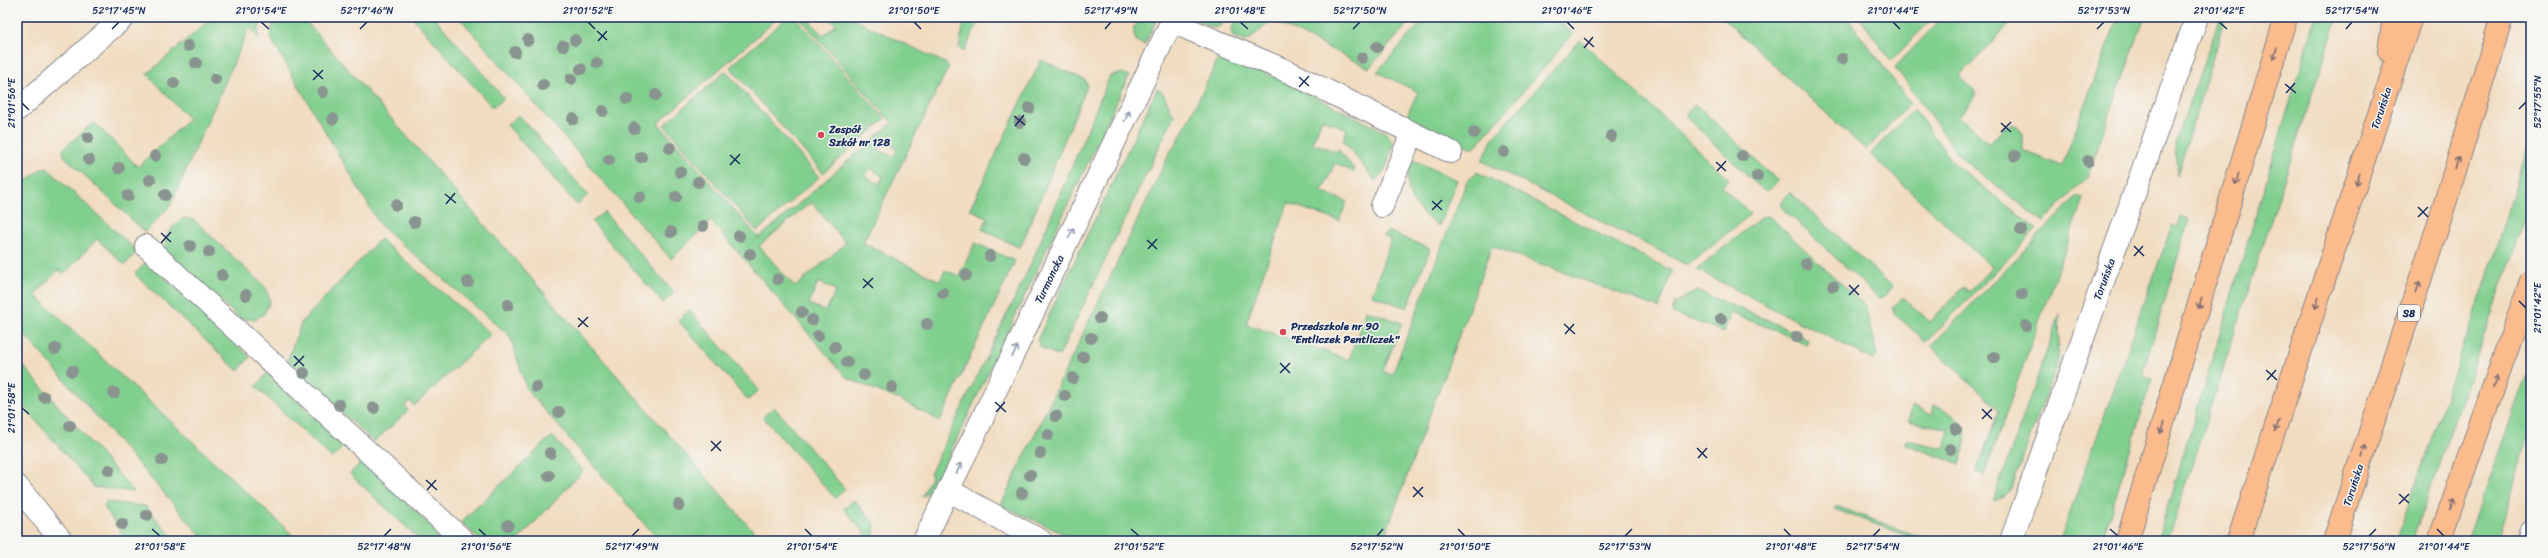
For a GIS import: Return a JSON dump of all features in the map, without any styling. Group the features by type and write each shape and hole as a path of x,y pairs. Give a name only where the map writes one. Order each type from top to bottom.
{"main road":[{"path":"2127,541 2286,17"},
{"path":"2370,142 2383,90 2394,17"},
{"name":"Toruńska","path":"2238,541 2411,17"},
{"name":"Toruńska","path":"2334,541 2482,84 2502,17"},
{"path":"2482,84 2508,17"},
{"path":"2439,541 2531,281"}],"street":[{"path":"19,105 124,17"},
{"name":"Toruńska","path":"2011,541 2197,17"},
{"path":"1173,20 1289,72 1450,152"},
{"name":"Turmoncka","path":"924,541 1173,20"},
{"path":"1382,206 1412,133"},
{"path":"146,246 464,541"},
{"path":"17,486 62,541"},
{"path":"948,490 1041,541"},
{"path":"2528,541 2531,530"}],"green space":[{"path":"213,17 261,17 258,38 250,26 170,206 145,232 64,156 63,149 94,122 138,167 189,119 147,74"},
{"path":"274,17 302,17 762,541 663,541 648,528 527,390 510,336 380,225 270,37"},
{"path":"412,17 434,17 504,98 493,108"},
{"path":"459,17 622,17 646,22 667,17 779,17 658,123 759,238 892,123 799,17 806,17 823,36 836,25 829,17 849,17 949,66 863,243 940,281 945,270 959,276 975,243 1015,261 940,421 900,400 847,378 711,221 671,259","holes":["883,141 897,149 893,157 878,149","870,168 883,176 879,184 865,177","811,202 846,243 795,287 759,246","818,282 836,290 826,311 809,304"]},
{"path":"788,17 795,17 885,119 823,173 730,67"},
{"path":"965,17 981,17 964,51 959,48"},
{"path":"1139,17 1158,17 1144,45 1136,41 1133,29"},
{"path":"1195,17 1226,17 1220,26 1215,28 1200,22"},
{"path":"1238,17 1414,17 1369,68 1272,20 1249,40 1244,41 1232,36 1231,29"},
{"path":"1426,17 1555,17 1573,34 1473,149 1410,119 1408,113 1418,92 1377,72"},
{"path":"1722,17 1847,17 1910,103 1866,150"},
{"path":"1859,17 1934,17 1891,61"},
{"path":"1943,17 2016,17 1959,76 1974,90 1976,96 1959,116 1989,144 2005,127 2015,124 2023,134 2023,151 2062,166 2117,20 2112,17 2145,17 2087,177 2043,222 1962,159 1895,67"},
{"path":"2220,17 2225,17 2177,176 2175,143"},
{"path":"2316,17 2337,17 2167,541 2157,541"},
{"path":"1580,40 1729,179 1722,187 1751,214 1687,265 1482,161 1493,138"},
{"name":"Przedszkole nr 90 \"Entliczek Pentliczek\"","path":"1220,56 1279,79 1387,133 1393,144 1386,168 1375,181 1343,140 1347,129 1322,119 1312,143 1337,152 1338,149 1355,170 1354,172 1335,163 1322,191 1347,202 1339,221 1288,203 1246,324 1349,360 1366,310 1402,323 1383,371 1392,375 1467,181 1477,172 1672,271 1659,308 1492,246 1383,541 1079,541 1001,505 1171,150 1176,145"},
{"path":"1041,60 1085,80 1087,86 1020,248 982,229 988,218 970,209"},
{"path":"726,71 819,177 757,231 664,125"},
{"path":"1122,73 1129,76 933,489 922,497 932,475 930,474 1030,266 1110,76"},
{"path":"1157,89 1163,93 1174,116 1059,356 1041,348 1037,340"},
{"path":"1695,104 1778,181 1769,190 1764,191 1687,118 1687,114"},
{"path":"1914,109 1956,166 2037,229 1926,342 1894,313 1893,307 1903,297 1930,322 1963,287 1969,292 1992,267 1870,154"},
{"path":"519,115 588,195 577,205 507,125"},
{"path":"2531,137 2531,202 2412,541 2396,541 2484,287"},
{"path":"1413,160 1457,180 1439,226 1422,213 1411,198 1408,190 1408,181 1409,171"},
{"path":"47,168 137,251 125,265 97,239 64,274 58,270 35,295 299,541 206,541 17,326 17,189 41,169"},
{"path":"1790,192 1893,287 1883,297 1879,298 1781,207 1781,202"},
{"path":"2077,196 2083,199 1984,475 1976,472 1999,410 1931,346"},
{"path":"604,212 674,293 663,303 592,222"},
{"path":"1769,216 1865,306 1877,355 1874,360 1697,270 1761,217"},
{"path":"2181,217 2189,220 2142,375 2152,378 2102,541 2060,541 2172,225 2178,227"},
{"path":"184,218 194,220 266,288 270,301 264,314 254,320 239,318 166,251 165,241 169,232"},
{"path":"1388,231 1430,249 1407,308 1372,295 1391,239 1383,236"},
{"path":"380,239 491,334 414,406 409,401 405,406 408,411 374,442 287,362 301,323"},
{"path":"147,261 250,357 238,371 135,274"},
{"path":"1696,291 1768,320 1808,340 1806,345 1773,329 1730,313 1724,332 1672,313 1675,303"},
{"path":"689,310 759,390 748,400 678,320"},
{"path":"2060,314 2058,360 2012,487 2004,497 1993,501"},
{"path":"17,359 134,492 94,487 17,399"},
{"path":"2531,362 2531,428 2497,541 2467,541"},
{"path":"267,373 345,445 332,458 256,387"},
{"path":"1934,405 1953,416 1963,427 1965,442 1959,464 1905,444 1906,440 1944,448 1949,429 1908,421 1912,406 1932,415"},
{"path":"774,407 845,489 835,498 763,417"},
{"path":"552,436 583,471 517,541 481,541 461,522"},
{"path":"362,461 440,534 433,541 421,541 350,474"},
{"path":"854,500 875,524 873,541 864,541 868,537 844,509"},
{"path":"106,502 145,506 176,541 127,541 104,507"},
{"path":"1836,506 1931,541 1922,541 1834,509"}],"place":[{"name":"Zespół Szkół nr 128","path":"821,135"},
{"name":"Przedszkole nr 90 \"Entliczek Pentliczek\"","path":"1283,332"}]}
